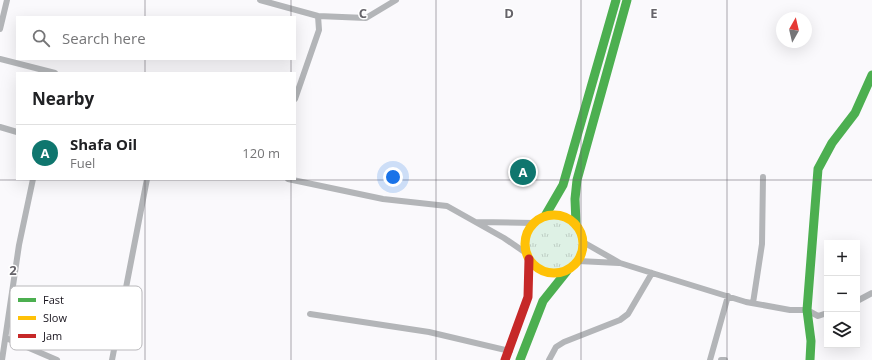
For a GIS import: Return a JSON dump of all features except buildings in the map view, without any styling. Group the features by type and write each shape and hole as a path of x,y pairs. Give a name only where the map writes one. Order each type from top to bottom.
{"main road":[{"path":"505,360 510,351 528,297 525,240 534,223 545,216 563,185 616,0"},
{"path":"576,224 575,199 578,180 627,0"},
{"path":"812,358 807,310 818,169 832,143 855,113 872,75"},
{"path":"520,360 543,301 554,284 578,261 581,255 583,242 580,230 576,224 571,220 558,216 545,216"},
{"path":"527,256 543,271 556,273 569,270"}],"street":[{"path":"0,29 7,0"},
{"path":"260,0 318,16 366,18 396,0"},
{"path":"296,96 319,30 318,16"},
{"path":"0,59 50,72"},
{"path":"0,127 16,132"},
{"path":"753,303 762,244 763,177"},
{"path":"13,286 19,245 33,180"},
{"path":"126,286 147,180"},
{"path":"293,180 383,199 447,206 475,222 527,256"},
{"path":"475,222 534,223"},
{"path":"583,242 620,263 728,296 753,303 790,310 807,310 818,316 824,314"},
{"path":"578,261 620,263"},
{"path":"549,360 556,347 564,342 620,320 628,314 652,273"},
{"path":"860,299 872,293"},
{"path":"710,360 728,296"},
{"path":"2,360 10,309"},
{"path":"310,314 429,332 510,351"},
{"path":"6,338 10,340"},
{"path":"34,350 57,360"},
{"path":"112,360 114,350"}],"green space":[{"path":"549,219 559,219 572,226 579,239 579,249 572,262 559,269 549,269 540,265 533,258 529,249 529,239 533,230 540,223"}],"traffic: fast":[{"path":"545,216 563,185 616,0"},
{"path":"576,224 575,199 577,180 627,0"},
{"path":"810,360 811,341 807,310 818,169 832,143 855,113 872,75"},
{"path":"520,360 543,301 567,271"}],"traffic: slow":[{"path":"548,215 560,215 575,223 583,238 583,244 583,250 575,265 560,273 548,273 533,265 525,250 525,238 533,223 548,215"}],"traffic: jam":[{"path":"505,360 528,297 529,259"}],"place":[{"name":"Shafa Oil","path":"523,172"}]}
